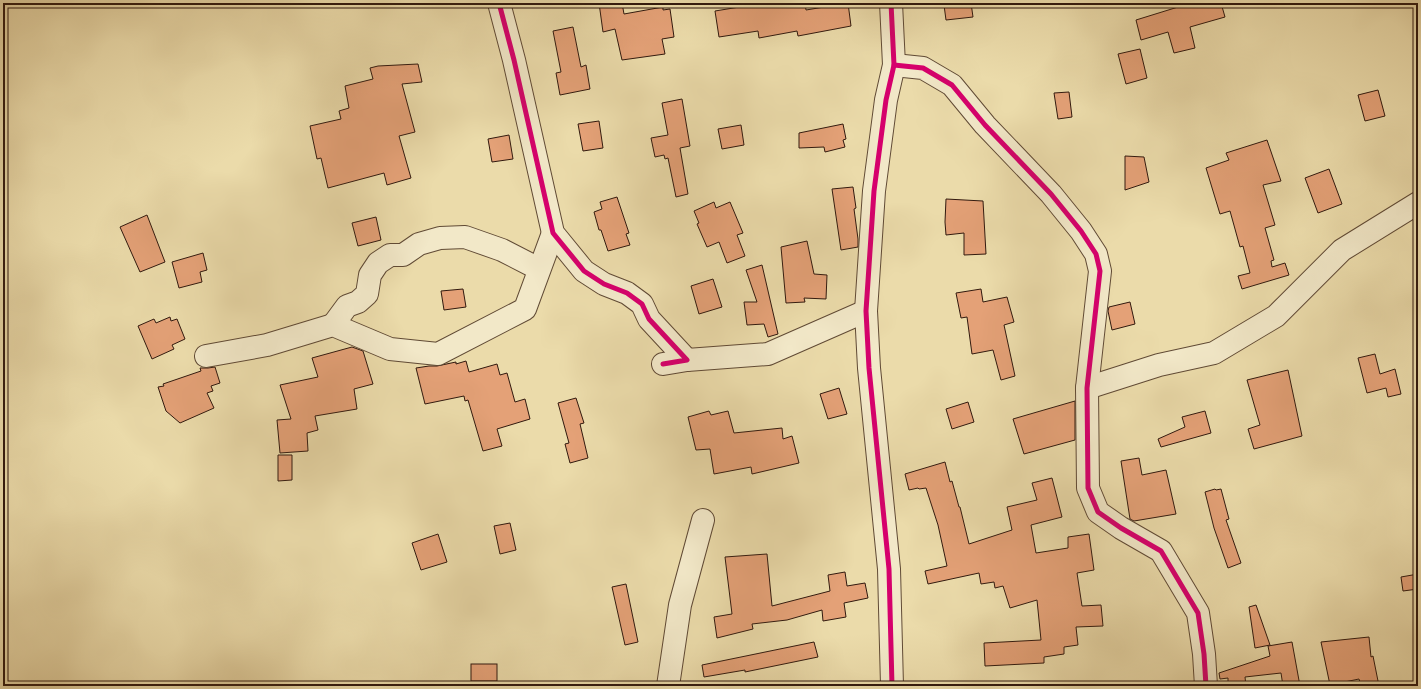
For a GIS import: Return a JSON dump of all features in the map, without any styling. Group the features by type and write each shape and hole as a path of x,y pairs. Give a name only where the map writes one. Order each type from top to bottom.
{"street":[{"path":"499,3 514,60 553,233 584,271 604,284 628,293 642,304 649,319 687,360"},
{"path":"891,3 894,64 886,100 874,191 866,311 869,368 889,570 892,686"},
{"path":"894,64 923,68 952,85 985,125 1051,194 1081,231 1096,254 1100,271 1087,388 1088,488 1098,512 1121,528 1161,551 1198,613 1204,654 1206,686"},
{"path":"1087,388 1159,365 1214,353 1276,316 1342,250 1418,203"},
{"path":"333,325 390,349 438,354 525,308 553,233"},
{"path":"206,356 267,345 333,325 347,306 358,302 367,294 370,275 378,263 390,255 403,255 419,244 440,238 466,237 502,250 539,269"},
{"path":"663,364 687,360 768,354 866,311"},
{"path":"668,686 680,605 703,520"}],"building":[{"path":"599,3 622,3 624,14 663,7 663,10 670,9 674,37 662,39 665,54 622,60 615,29 603,32"},
{"path":"764,3 805,3 806,10 848,3 851,26 798,36 797,31 759,38 758,31 719,37 715,11"},
{"path":"971,3 973,17 946,20 944,5"},
{"path":"1191,3 1221,3 1225,17 1190,27 1195,48 1174,53 1168,32 1141,40 1136,20"},
{"path":"573,27 581,67 586,65 590,89 560,95 556,73 561,72 553,31"},
{"path":"1140,49 1147,78 1126,84 1118,54"},
{"path":"418,64 422,82 402,84 415,132 399,136 411,178 387,185 384,173 328,188 321,158 317,159 310,126 341,119 339,111 349,108 345,86 373,79 370,68 378,66"},
{"path":"1378,90 1385,116 1365,121 1358,95"},
{"path":"1069,92 1072,117 1058,119 1054,93"},
{"path":"682,99 690,146 680,148 688,194 676,197 668,158 665,159 664,155 655,157 651,138 668,135 662,103"},
{"path":"599,121 603,148 583,151 578,124"},
{"path":"843,124 846,139 843,140 845,147 825,152 824,147 799,148 799,133"},
{"path":"741,125 744,145 722,149 718,129"},
{"path":"509,135 513,159 492,162 488,139"},
{"path":"1267,140 1281,181 1263,185 1275,225 1265,228 1274,260 1271,261 1272,267 1285,263 1289,275 1242,289 1238,276 1250,273 1243,246 1240,247 1230,211 1220,214 1206,168 1229,160 1226,153"},
{"path":"1125,156 1144,157 1149,182 1125,190"},
{"path":"1329,169 1342,204 1318,213 1305,178"},
{"path":"853,187 856,208 854,209 858,247 841,250 832,189"},
{"path":"617,197 629,233 626,234 630,245 608,251 601,230 599,230 594,212 602,209 600,202"},
{"path":"946,199 983,201 986,254 964,255 964,233 946,235"},
{"path":"714,202 716,208 730,202 743,233 737,235 745,256 727,263 719,242 707,247 697,224 699,223 694,211"},
{"path":"147,215 165,262 140,272 120,227"},
{"path":"376,217 381,240 358,246 352,223"},
{"path":"807,241 814,274 827,275 826,299 804,298 805,302 786,303 781,247"},
{"path":"203,253 207,270 200,272 202,282 179,288 172,262"},
{"path":"762,265 778,334 768,337 764,324 747,325 744,302 757,302 746,270"},
{"path":"713,279 722,307 699,314 691,286"},
{"path":"463,289 466,307 444,310 441,291"},
{"path":"981,289 983,302 1007,297 1014,322 1004,325 1015,376 1001,380 993,350 972,354 967,317 961,318 956,293"},
{"path":"1130,302 1135,324 1112,330 1108,311 1109,307"},
{"path":"170,317 171,321 177,319 185,339 172,345 174,349 152,359 138,326 154,319 156,323"},
{"path":"352,347 363,351 373,384 354,389 357,409 315,416 318,430 307,433 308,451 280,453 277,420 291,419 280,385 318,377 312,358"},
{"path":"1375,354 1380,374 1395,369 1401,394 1388,397 1386,388 1367,393 1358,358"},
{"path":"466,361 469,372 497,364 500,375 507,373 515,402 525,399 530,419 497,429 502,446 483,451 468,400 465,401 464,396 425,404 416,368 456,362 456,364"},
{"path":"215,367 220,383 211,386 213,391 207,393 214,408 180,423 166,411 158,387 201,371 200,368"},
{"path":"1288,370 1302,436 1254,449 1248,429 1260,425 1247,380"},
{"path":"839,388 847,414 828,419 820,394"},
{"path":"576,398 584,423 580,424 588,458 570,463 565,444 569,443 558,403"},
{"path":"1075,401 1075,440 1024,454 1013,419"},
{"path":"968,402 974,422 952,429 946,409"},
{"path":"709,411 711,415 728,411 734,433 782,428 783,439 792,436 799,463 752,474 751,467 714,474 710,449 696,450 688,417"},
{"path":"1205,411 1211,433 1161,447 1158,439 1185,427 1182,417"},
{"path":"278,455 292,455 292,480 278,481"},
{"path":"1139,458 1142,475 1166,470 1176,514 1134,521 1130,519 1121,461"},
{"path":"945,462 950,482 952,481 960,507 969,544 1012,530 1007,507 1037,500 1032,483 1052,478 1062,517 1031,525 1036,553 1068,548 1068,537 1089,534 1094,570 1077,573 1082,606 1101,605 1103,626 1076,627 1078,645 1064,647 1064,654 1044,657 1044,663 985,666 984,643 1041,640 1037,600 1010,608 1003,586 995,588 994,582 981,584 979,573 928,584 925,571 947,566 938,525 926,488 909,490 905,474"},
{"path":"1221,489 1229,519 1226,520 1241,563 1228,568 1214,528 1205,492"},
{"path":"510,523 516,550 500,554 494,526"},
{"path":"438,534 447,562 421,570 412,543"},
{"path":"767,554 772,606 830,591 828,575 845,572 847,586 865,583 868,598 844,603 846,617 823,621 822,610 787,620 752,624 753,629 717,638 714,617 732,614 725,557"},
{"path":"1418,574 1418,589 1403,591 1401,577"},
{"path":"626,584 638,642 625,645 612,587"},
{"path":"1256,605 1270,645 1255,648 1249,607"},
{"path":"1369,637 1371,657 1373,656 1379,686 1361,686 1359,679 1330,685 1321,642"},
{"path":"814,642 818,657 745,672 745,670 704,677 702,665"},
{"path":"1292,642 1300,686 1283,686 1281,673 1245,677 1246,686 1228,686 1228,678 1220,679 1219,673 1270,656 1268,646"},
{"path":"471,664 497,664 497,681 471,681"}],"cycle path":[{"path":"499,3 514,60 553,233 584,271 604,284 627,293 642,304 649,319 687,360 663,364"},
{"path":"891,3 894,65 886,100 874,191 866,311 869,368 889,569 892,686"},
{"path":"894,65 923,68 952,85 985,125 1051,194 1081,231 1096,254 1100,271 1087,388 1088,488 1098,512 1121,528 1161,551 1198,613 1204,654 1206,686"}]}
